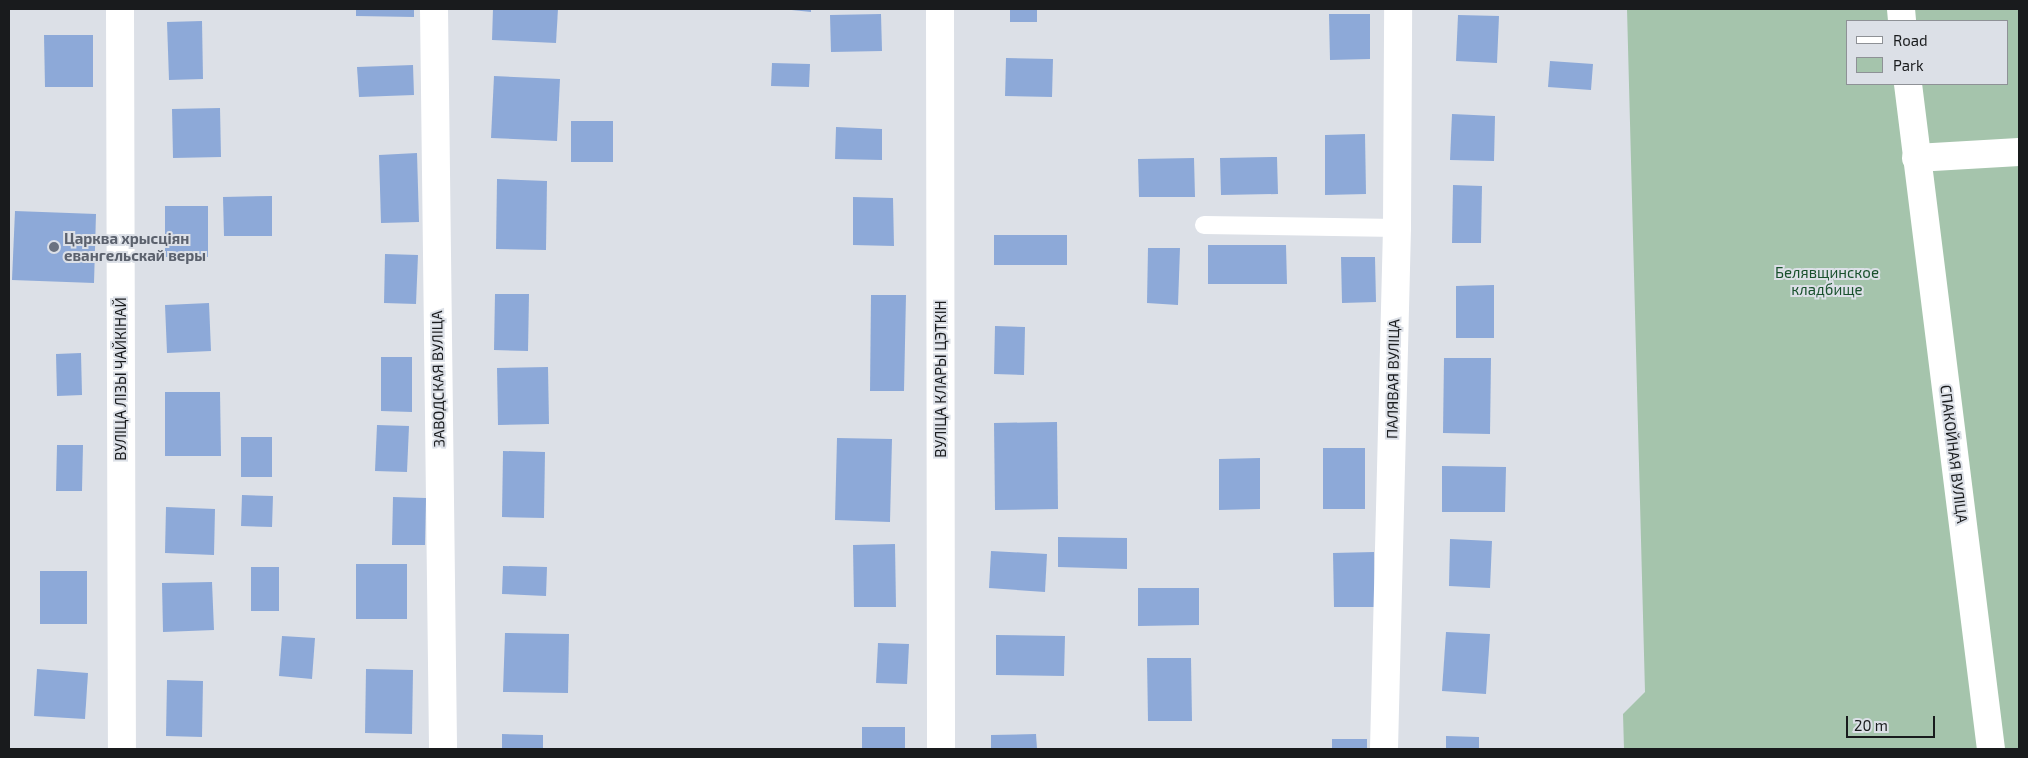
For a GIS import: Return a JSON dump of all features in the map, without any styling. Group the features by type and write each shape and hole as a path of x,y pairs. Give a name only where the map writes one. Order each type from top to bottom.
{"street":[{"name":"ВУЛІЦА ЛІЗЫ ЧАЙКІНАЙ","path":"120,9 122,749"},
{"name":"ЗАВОДСКАЯ ВУЛІЦА","path":"434,9 443,749"},
{"name":"ВУЛІЦА КЛАРЫ ЦЭТКІН","path":"940,9 941,749"},
{"name":"ПАЛЯВАЯ ВУЛІЦА","path":"1384,749 1397,228 1398,9"},
{"name":"СПАКОЙНАЯ ВУЛІЦА","path":"1908,85 1991,749"},
{"path":"1916,158 2019,152"}],"lane":[{"path":"1204,224 1397,228"}],"green space":[{"name":"Белявщинское кладбище","path":"1627,9 2019,9 2019,749 1624,749 1623,714 1645,692"}],"building":[{"path":"356,9 414,9 414,17 356,16"},
{"path":"493,9 558,9 556,43 492,40"},
{"path":"782,9 811,9 811,12"},
{"path":"1010,9 1037,9 1037,22 1010,22"},
{"path":"881,14 882,51 831,52 830,15"},
{"path":"1329,14 1370,14 1370,59 1330,60"},
{"path":"1458,15 1499,16 1497,63 1456,61"},
{"path":"202,21 203,79 169,80 167,22"},
{"path":"44,35 93,35 93,87 45,87"},
{"path":"1006,58 1053,59 1052,97 1005,96"},
{"path":"1550,61 1593,64 1591,90 1548,87"},
{"path":"772,63 810,64 809,87 771,86"},
{"path":"413,65 414,95 359,97 357,67"},
{"path":"494,76 560,79 557,141 491,138"},
{"path":"220,108 221,157 173,158 172,109"},
{"path":"1452,114 1495,116 1494,161 1450,160"},
{"path":"571,121 613,121 613,162 571,162"},
{"path":"836,127 882,129 882,160 835,159"},
{"path":"1365,134 1366,194 1325,195 1325,135"},
{"path":"417,153 419,222 381,223 379,155"},
{"path":"1277,157 1278,194 1221,195 1220,158"},
{"path":"1194,158 1195,197 1139,197 1138,159"},
{"path":"497,179 547,181 546,250 496,249"},
{"path":"1453,185 1482,186 1481,243 1452,243"},
{"path":"272,196 272,236 224,236 223,197"},
{"path":"853,197 893,198 894,246 853,245"},
{"path":"165,206 208,206 208,257 165,257"},
{"name":"Царква хрысціян евангельскай веры","path":"15,211 96,214 94,283 12,280"},
{"path":"994,235 1067,235 1067,265 994,265"},
{"path":"1208,245 1286,245 1287,284 1208,284"},
{"path":"1148,248 1180,248 1178,305 1147,303"},
{"path":"385,254 418,255 416,304 384,303"},
{"path":"1341,257 1375,257 1376,302 1342,303"},
{"path":"1494,285 1494,338 1456,338 1456,286"},
{"path":"495,294 529,294 528,351 494,350"},
{"path":"871,295 906,295 904,391 870,391"},
{"path":"209,303 211,351 167,353 165,305"},
{"path":"995,326 1025,327 1024,375 994,374"},
{"path":"81,353 82,395 57,396 56,354"},
{"path":"381,357 412,357 412,412 381,411"},
{"path":"1444,358 1491,358 1490,434 1443,433"},
{"path":"548,367 549,424 498,425 497,368"},
{"path":"165,392 220,392 221,456 165,456"},
{"path":"1057,422 1058,509 995,510 994,423"},
{"path":"377,425 409,426 407,472 375,471"},
{"path":"241,437 272,437 272,477 241,477"},
{"path":"837,438 892,439 890,522 835,520"},
{"path":"57,445 83,445 82,491 56,491"},
{"path":"1323,448 1365,448 1365,509 1323,509"},
{"path":"503,451 545,452 544,518 502,517"},
{"path":"1260,458 1260,509 1219,510 1219,459"},
{"path":"1442,466 1506,467 1505,512 1442,512"},
{"path":"242,495 273,496 272,527 241,526"},
{"path":"393,497 426,498 425,545 392,545"},
{"path":"166,507 215,509 214,555 165,553"},
{"path":"1058,537 1127,538 1127,569 1058,567"},
{"path":"1450,539 1492,541 1490,588 1449,586"},
{"path":"895,544 896,607 854,607 853,545"},
{"path":"991,551 1047,554 1045,592 989,588"},
{"path":"1374,552 1375,607 1334,607 1333,553"},
{"path":"356,564 407,564 407,619 356,619"},
{"path":"503,566 547,567 546,596 502,594"},
{"path":"251,567 279,567 279,611 251,611"},
{"path":"40,571 87,571 87,624 40,624"},
{"path":"212,582 214,630 163,632 162,583"},
{"path":"1138,588 1199,588 1199,625 1138,626"},
{"path":"1446,632 1490,634 1486,694 1442,691"},
{"path":"505,633 569,634 568,693 503,692"},
{"path":"996,635 1065,636 1064,676 996,675"},
{"path":"282,636 315,638 312,679 279,676"},
{"path":"878,643 909,644 907,684 876,683"},
{"path":"1147,658 1191,658 1192,721 1148,721"},
{"path":"37,669 88,673 85,719 34,716"},
{"path":"366,669 413,670 412,734 365,733"},
{"path":"167,680 203,681 202,737 166,736"},
{"path":"862,727 905,727 905,749 862,749"},
{"path":"502,734 543,735 543,749 502,749"},
{"path":"1036,734 1037,749 991,749 991,735"},
{"path":"1446,736 1479,737 1479,749 1446,749"},
{"path":"1332,739 1367,739 1367,749 1332,749"}],"place":[{"name":"Царква хрысціян евангельскай веры","path":"54,247"}]}
